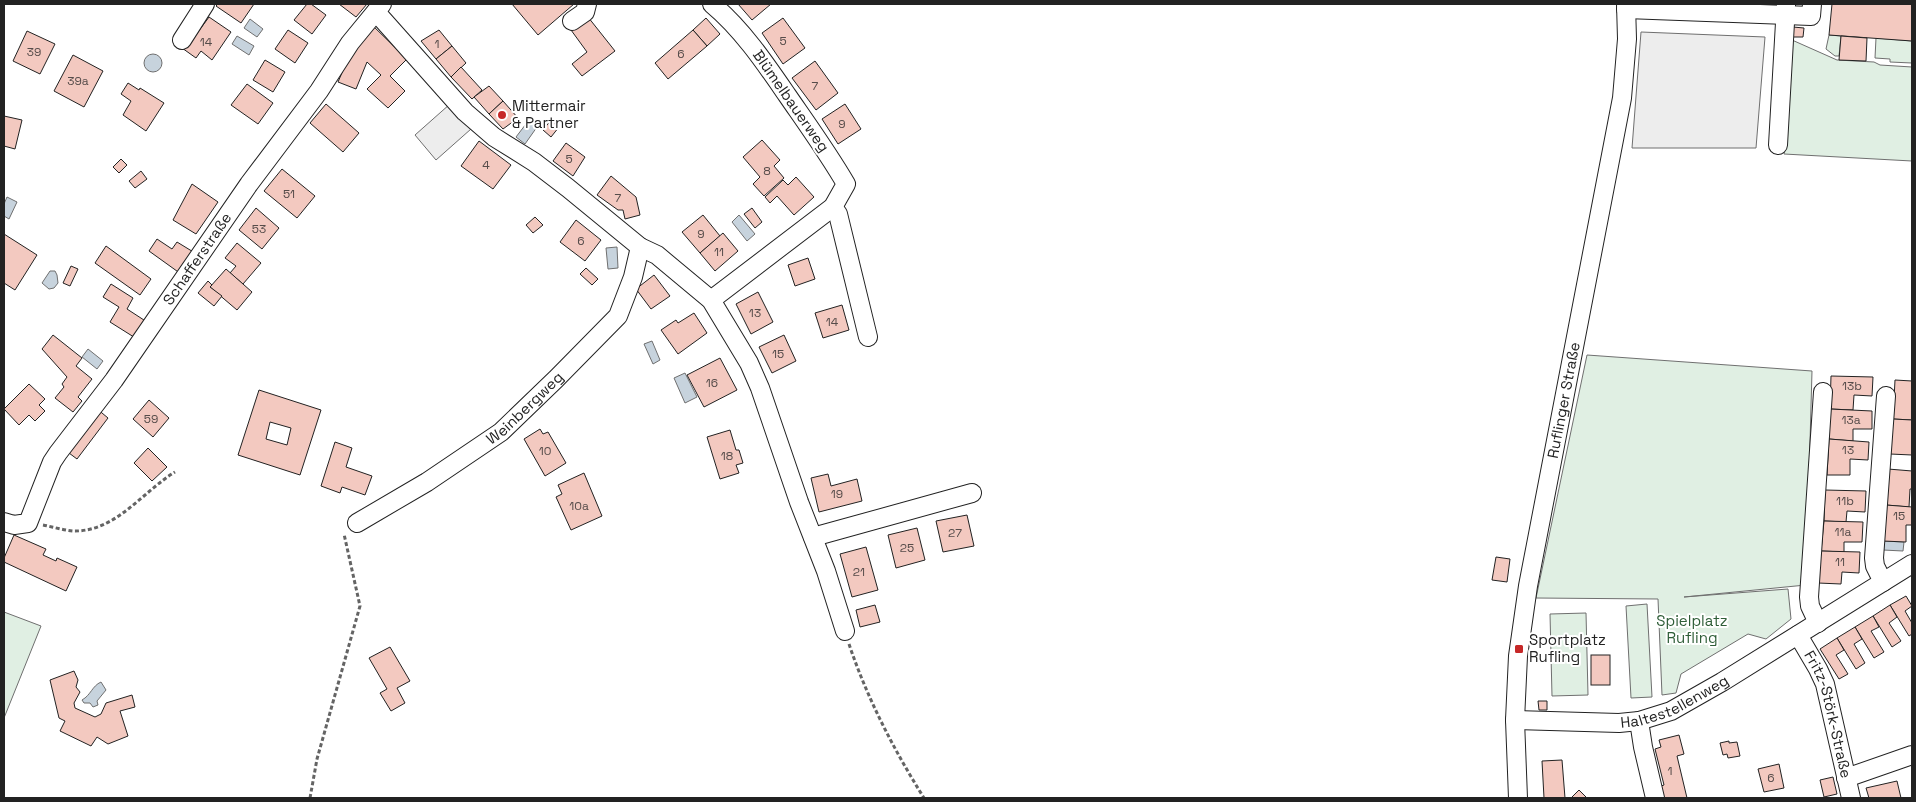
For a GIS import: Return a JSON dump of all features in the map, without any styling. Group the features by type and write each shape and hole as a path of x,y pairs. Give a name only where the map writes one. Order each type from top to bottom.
{"street":[{"path":"182,40 205,4"},
{"path":"572,21 585,12 587,4"},
{"name":"Blümelbauerweg","path":"711,300 833,207 846,184 828,154 761,57 742,34 712,4"},
{"path":"1626,6 1786,10 1811,16 1812,4"},
{"name":"Ruflinger Straße","path":"1518,798 1515,720 1518,656 1528,586 1622,98 1627,39 1626,6"},
{"path":"379,8 465,112 494,137 534,162 568,188 640,247 657,255 711,300 749,363 760,388 799,502 826,571 845,631"},
{"name":"Schafferstraße","path":"28,523 52,462 58,452 114,380 249,184 320,91 350,43 379,8"},
{"path":"1778,145 1786,10"},
{"path":"833,207 838,214 868,337"},
{"name":"Weinbergweg","path":"351,527 427,482 501,432 556,379 618,316 633,276 640,247"},
{"path":"1818,622 1810,606 1809,597 1823,392"},
{"path":"1883,582 1875,566 1874,558 1886,396"},
{"path":"813,537 972,493"},
{"path":"4,522 14,525 28,523"},
{"name":"Haltestellenweg","path":"1515,720 1619,723 1639,721 1671,711 1722,682 1912,564"},
{"name":"Fritz-Störk-Straße","path":"1798,635 1825,684 1851,798"},
{"path":"1639,721 1643,747 1656,798"},
{"path":"1846,778 1912,755"}],"path":[{"path":"28,523 73,531 92,529 118,516 175,472"},
{"path":"310,798 318,760 360,606 351,527"},
{"path":"845,631 853,656 878,715 894,749 923,798"}],"green space":[{"path":"1829,35 1841,36 1839,56 1835,56 1826,49"},
{"path":"1876,38 1912,41 1912,63 1890,62 1890,59 1875,58"},
{"path":"1792,40 1837,60 1912,67 1912,161 1784,154"},
{"name":"Spielplatz Rufling","path":"1587,355 1812,371 1806,585 1684,597 1788,589 1791,619 1766,639 1748,634 1681,674 1676,693 1662,695 1658,599 1536,598"},
{"path":"1647,604 1652,697 1631,698 1626,606"},
{"path":"4,612 41,626 4,718"},
{"path":"1586,613 1588,695 1552,696 1550,614"}],"shaded area":[{"path":"250,19 263,29 257,37 244,28"},
{"path":"1641,32 1765,37 1756,148 1632,148"},
{"path":"237,36 254,46 249,55 232,44"},
{"path":"153,54 159,57 162,63 159,69 153,72 147,69 144,63 147,57"},
{"path":"450,104 471,129 436,160 415,135"},
{"path":"529,120 537,127 525,144 516,137"},
{"path":"7,197 17,202 9,219 4,216 4,204"},
{"path":"739,215 755,234 747,241 732,222"},
{"path":"617,247 618,268 608,269 606,248"},
{"path":"50,271 55,271 58,283 54,288 49,289 42,283"},
{"path":"652,341 660,360 653,364 644,344"},
{"path":"88,349 103,361 97,369 82,357"},
{"path":"685,373 697,397 685,403 674,378"},
{"path":"1883,541 1904,542 1903,551 1883,550"},
{"path":"101,682 106,690 97,701 98,705 93,707 90,703 84,703 82,700"}],"building":[{"path":"218,4 254,4 241,23 216,6"},
{"path":"307,4 311,4 326,15 312,34 294,20"},
{"path":"339,4 367,4 356,17"},
{"path":"512,4 574,4 538,35"},
{"path":"738,4 771,4 752,20"},
{"path":"1832,4 1912,4 1912,41 1829,35"},
{"path":"209,17 231,32 212,60 201,51 196,58 182,48 193,34 195,36"},
{"path":"588,17 615,51 582,76 572,64 587,52 571,30"},
{"path":"706,18 720,34 707,46 693,30"},
{"path":"783,18 805,48 783,64 762,33"},
{"path":"371,24 407,59 390,76 405,91 388,108 367,89 381,75 367,62 356,89 338,82 353,47"},
{"path":"1793,27 1804,28 1803,37 1792,37"},
{"path":"288,30 308,43 295,63 275,49"},
{"path":"439,30 452,46 436,59 421,41"},
{"path":"693,30 707,46 668,79 655,63"},
{"path":"27,31 55,44 40,74 13,61"},
{"path":"1841,36 1867,38 1866,61 1839,60"},
{"path":"452,46 466,63 451,77 436,59"},
{"path":"73,55 103,71 84,107 54,91"},
{"path":"265,60 285,72 273,92 253,80"},
{"path":"815,61 838,93 816,110 792,78"},
{"path":"461,67 482,90 472,99 451,77"},
{"path":"128,83 164,103 146,131 123,115 131,101 121,94"},
{"path":"247,84 273,103 258,124 231,105"},
{"path":"489,86 503,101 489,114 474,97"},
{"path":"503,101 518,118 503,129 489,114"},
{"path":"326,104 359,133 343,152 310,123"},
{"path":"845,104 861,129 838,144 822,119"},
{"path":"4,116 22,120 15,149 4,146"},
{"path":"551,120 559,127 551,137 543,130"},
{"path":"762,140 780,160 774,166 784,178 764,196 753,184 760,177 743,157"},
{"path":"479,141 511,165 493,189 461,166"},
{"path":"566,143 585,157 573,176 553,161"},
{"path":"121,159 127,165 119,173 113,167"},
{"path":"282,169 315,196 297,218 264,191"},
{"path":"141,171 147,179 135,188 129,181"},
{"path":"611,176 636,197 640,215 625,219 623,210 618,210 597,195"},
{"path":"796,177 814,197 794,215 777,196 770,203 765,197 783,180 788,185"},
{"path":"192,184 218,202 196,234 173,220"},
{"path":"256,208 279,228 262,249 239,230"},
{"path":"752,208 762,222 755,228 744,214"},
{"path":"703,215 720,236 700,253 682,232"},
{"path":"535,217 543,225 533,233 526,225"},
{"path":"576,220 601,240 585,261 560,242"},
{"path":"723,233 738,251 715,271 700,253"},
{"path":"4,234 37,255 15,290 4,283"},
{"path":"157,239 172,249 177,242 195,253 181,274 149,251"},
{"path":"237,243 261,263 243,284 230,273 236,266 225,258"},
{"path":"106,246 151,279 140,295 95,263"},
{"path":"808,258 815,279 795,286 788,265"},
{"path":"71,266 78,269 70,286 63,283"},
{"path":"586,268 598,279 592,285 580,274"},
{"path":"226,269 252,292 237,310 210,287"},
{"path":"654,275 670,296 651,309 636,289"},
{"path":"208,281 212,285 210,287 222,296 214,306 198,293"},
{"path":"111,284 133,298 127,309 147,322 137,339 110,322 119,307 103,297"},
{"path":"758,292 773,322 751,334 736,304"},
{"path":"842,305 849,330 823,338 815,313"},
{"path":"694,313 707,333 678,354 661,330 676,320 678,323"},
{"path":"53,335 82,358 76,366 92,379 78,397 82,401 73,412 55,398 64,387 62,384 67,377 42,349"},
{"path":"784,335 796,361 772,373 759,347"},
{"path":"720,358 737,390 704,407 687,375"},
{"path":"1831,376 1873,377 1872,396 1854,395 1853,410 1830,409"},
{"path":"1895,380 1912,381 1912,420 1893,419"},
{"path":"29,384 45,399 39,405 45,411 35,421 29,415 19,425 4,409"},
{"path":"259,390 321,410 300,475 238,455","holes":["270,422 291,428 287,445 266,439"]},
{"path":"149,400 169,418 153,437 133,419"},
{"path":"96,408 108,418 77,459 65,450"},
{"path":"1830,409 1872,411 1872,429 1853,429 1853,441 1829,439"},
{"path":"1893,419 1912,420 1912,455 1890,454"},
{"path":"540,429 543,434 548,432 566,463 545,476 524,439"},
{"path":"730,430 736,450 739,450 743,463 736,465 739,473 720,479 707,437"},
{"path":"1829,439 1869,442 1868,460 1850,459 1850,475 1827,475"},
{"path":"335,442 352,448 346,467 372,476 365,495 342,487 340,493 321,486"},
{"path":"148,448 167,467 152,481 134,463"},
{"path":"1888,469 1912,471 1909,507 1886,505"},
{"path":"584,473 602,516 571,530 556,497 562,494 558,485"},
{"path":"828,474 831,486 857,479 862,501 819,512 811,478"},
{"path":"1825,490 1866,491 1865,512 1847,511 1846,522 1824,521"},
{"path":"1886,505 1912,507 1912,525 1906,525 1906,542 1883,541"},
{"path":"967,515 974,546 943,552 936,521"},
{"path":"1824,521 1863,522 1862,542 1844,542 1844,552 1821,551"},
{"path":"917,528 925,560 896,568 888,535"},
{"path":"14,535 46,549 43,555 56,561 57,558 77,567 66,591 4,562"},
{"path":"866,547 878,590 852,597 840,554"},
{"path":"1821,551 1860,552 1859,573 1842,572 1841,584 1818,583"},
{"path":"1496,557 1510,559 1507,582 1492,580"},
{"path":"1906,596 1912,606 1905,611 1912,623 1912,634 1909,636 1890,605"},
{"path":"875,605 880,622 860,627 856,610"},
{"path":"1890,605 1897,617 1889,623 1901,641 1892,647 1873,616"},
{"path":"1873,616 1879,627 1871,631 1884,652 1874,658 1855,627"},
{"path":"1855,627 1862,639 1854,644 1865,663 1856,669 1837,638"},
{"path":"1837,638 1844,650 1836,655 1848,674 1839,679 1820,649"},
{"path":"390,647 410,681 397,688 405,703 391,711 380,693 387,689 369,658"},
{"path":"1591,655 1610,655 1610,685 1591,685"},
{"path":"74,671 78,680 76,687 80,692 74,703 75,708 95,717 101,714 106,703 132,695 135,707 120,711 128,736 108,744 97,737 91,746 60,731 65,721 59,718 50,680"},
{"path":"1538,701 1547,701 1547,710 1539,710"},
{"path":"1679,735 1684,754 1677,756 1687,798 1661,798 1658,787 1664,785 1655,749 1661,747 1659,740"},
{"path":"1729,741 1729,743 1737,742 1740,756 1728,758 1727,754 1723,755 1720,743"},
{"path":"1562,760 1565,798 1544,798 1542,761"},
{"path":"1779,764 1784,788 1764,792 1758,769"},
{"path":"1833,777 1837,794 1824,797 1820,780"},
{"path":"1897,781 1901,798 1869,798 1866,788"},
{"path":"1579,790 1587,798 1571,798"}],"place":[{"name":"Mittermair & Partner","path":"502,115"},
{"name":"Sportplatz Rufling","path":"1519,649"}]}
